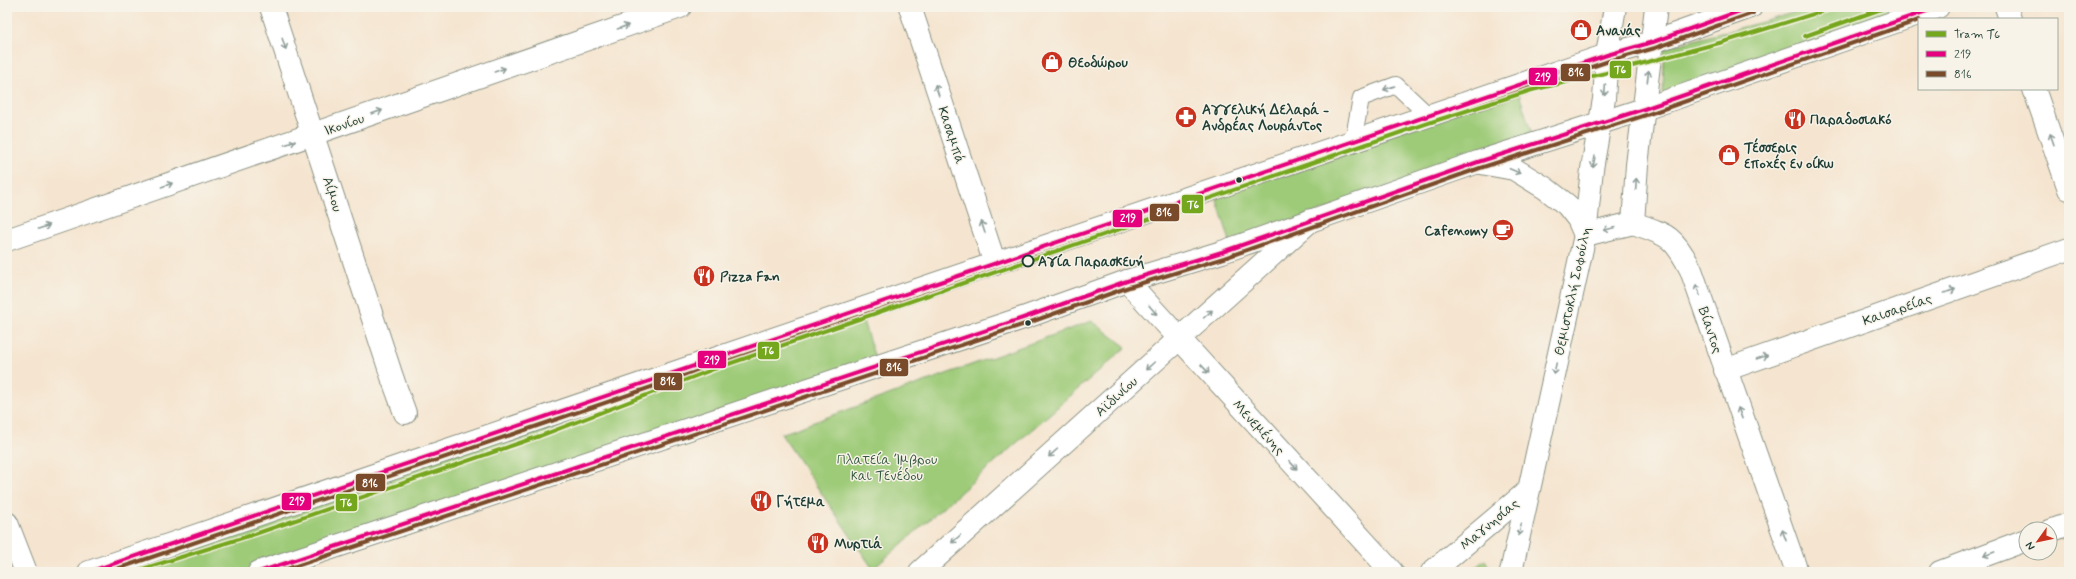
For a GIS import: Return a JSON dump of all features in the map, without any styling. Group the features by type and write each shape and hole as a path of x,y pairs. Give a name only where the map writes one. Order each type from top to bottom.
{"street":[{"name":"Αίμου","path":"271,7 314,134 393,380 405,412"},
{"name":"Ικονίου","path":"7,240 680,7"},
{"name":"Κασαμπά","path":"910,7 995,264"},
{"name":"Θεμιστοκλή Σοφούλη","path":"1511,572 1585,235 1592,169 1600,124 1607,55 1615,7"},
{"path":"1478,162 1514,170 1544,188 1567,205 1578,219 1585,235 1633,223 1637,165 1653,42 1656,7"},
{"path":"89,572 1607,55 1653,42 1751,7"},
{"path":"259,572 1026,317 1127,281 1222,252 1312,219 1478,162 1600,124 1938,7"},
{"path":"2006,7 2010,18"},
{"path":"2034,90 2069,189"},
{"name":"Αϊδινίου","path":"920,572 1312,219"},
{"name":"Βίαντος","path":"1633,223 1665,234 1681,250 1691,270 1797,572"},
{"name":"Καισαρείας","path":"1725,370 2069,249"},
{"name":"Μενεμένης","path":"1127,281 1179,340 1392,572"},
{"name":"Μαγνησίας","path":"1432,572 1528,491"},
{"path":"7,523 26,572"},
{"path":"2058,528 2069,524"},
{"path":"1940,572 2018,543"}],"lane":[{"path":"1353,142 1361,98 1389,88 1396,86 1429,116"}],"green space":[{"path":"1810,7 1925,7 1663,97 1664,50 1671,46 1770,20"},
{"path":"1518,90 1534,141 1230,241 1215,194"},
{"path":"861,315 875,358 281,561 247,572 106,572"},
{"name":"Πλατεία Ίμβρου και Τενέδου","path":"1092,321 1126,347 873,569 781,434"},
{"path":"1485,560 1488,565 1487,572 1469,572"}],"tram line":[{"name":"Τ6","path":"133,572 255,534 540,436 714,369 1425,124 1532,90 1606,73 1723,42 1836,7"},
{"name":"Τ6","path":"1805,36 1887,7"}],"transit line":[{"name":"219","path":"89,572 1607,55 1653,42 1751,7"},
{"name":"219","path":"259,572 1026,317 1127,281 1222,252 1478,162 1644,109 1938,7"},
{"name":"816","path":"108,572 1609,61 1655,48 1753,13"},
{"name":"816","path":"278,572 1028,323 1129,287 1224,258 1480,168 1646,115 1918,20"}],"place":[{"name":"Ανανάς","path":"1581,30"},
{"name":"Θεοδώρου","path":"1052,62"},
{"name":"Αγγελική Δελαρά - Ανδρέας Λουράντος","path":"1186,117"},
{"name":"Παραδοσιακό","path":"1795,119"},
{"name":"Τέσσερις εποχές εν οίκω","path":"1729,155"},
{"name":"Cafenomy","path":"1503,230"},
{"name":"Αγία Παρασκευή","path":"1028,261"},
{"name":"Pizza Fan","path":"704,276"},
{"name":"Γήτεμα","path":"761,501"},
{"name":"Μυρτιά","path":"818,543"}]}
